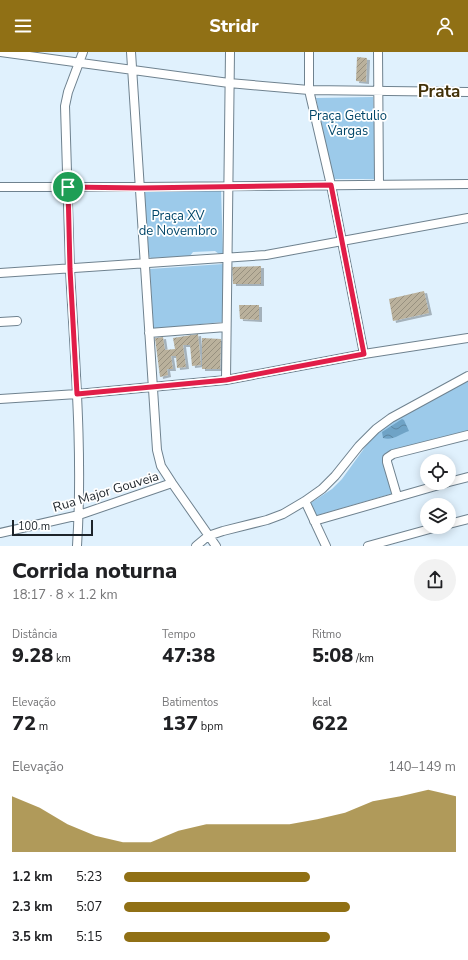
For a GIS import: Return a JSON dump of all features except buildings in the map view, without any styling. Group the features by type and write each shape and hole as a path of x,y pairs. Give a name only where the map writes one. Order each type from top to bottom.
{"street":[{"path":"0,52 229,83 309,90 468,92"},
{"path":"77,546 79,515 77,394 70,269 66,100 83,52"},
{"path":"131,52 152,388 158,458 161,466 172,483 216,546"},
{"path":"226,380 230,52"},
{"path":"309,52 309,90 331,185 364,354"},
{"path":"378,52 377,92 379,184"},
{"path":"0,187 140,188 468,184"},
{"path":"0,273 266,256 468,218"},
{"path":"0,322 17,321"},
{"path":"149,333 226,327"},
{"path":"0,399 152,388 226,380 364,354 468,338"},
{"path":"196,546 208,536 283,514 305,501 322,489 335,476 359,446 376,429 391,418 468,376"},
{"path":"397,496 387,462 388,458 394,454 468,435"},
{"path":"456,480 468,477"},
{"name":"Rua Major Gouveia","path":"0,533 79,515 172,483"},
{"path":"314,520 420,490"},
{"path":"305,501 326,546"},
{"path":"456,522 468,518"},
{"path":"368,546 420,532"}],"green space":[{"name":"Praça Getulio Vargas","path":"373,97 376,179 333,179 316,98"},
{"name":"Praça XV de Novembro","path":"221,190 223,254 219,254 215,251 193,252 190,256 151,258 147,255 144,192"},
{"name":"Praça XV de Novembro","path":"223,264 222,322 153,329 150,269"},
{"path":"468,380 468,431 384,456 394,493 315,516 309,504 332,489 342,479 368,443 380,431 392,422"}],"water":[{"path":"402,419 404,420 409,431 390,439 383,438 382,432"}],"district":[{"name":"Prata","path":"439,91"}],"route":[{"path":"331,185 364,354 226,380 77,394 70,269 68,187 140,188 331,185"}]}
